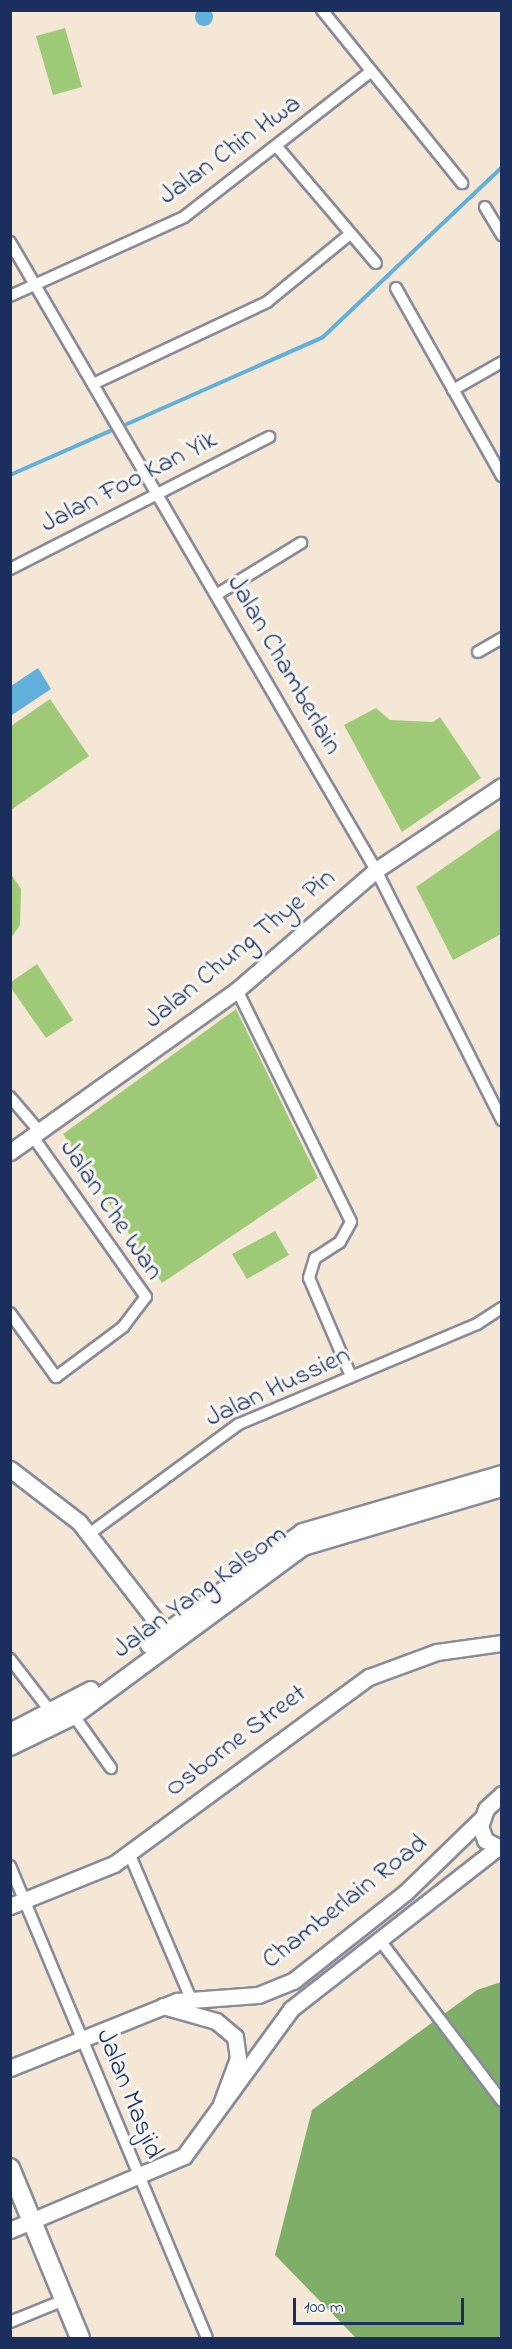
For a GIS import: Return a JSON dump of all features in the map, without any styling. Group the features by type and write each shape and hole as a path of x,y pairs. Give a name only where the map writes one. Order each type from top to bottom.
{"highway":[{"path":"10,2168 80,2338"}],"main road":[{"name":"Jalan Chung Thye Pin","path":"10,1152 237,990 376,870 501,786"},
{"path":"10,1469 89,1534 168,1638"},
{"name":"Jalan Yang Kalsom","path":"365,1519 501,1474"},
{"name":"Jalan Yang Kalsom","path":"10,1747 62,1718 168,1638 289,1540 365,1519 501,1488"},
{"name":"Osborne Street","path":"18,1904 129,1853 369,1677 437,1652 501,1643"},
{"name":"Jalan Yang Kalsom","path":"10,1732 62,1718"},
{"name":"Chamberlain Road","path":"10,2068 81,2037 190,1997 258,1995 293,1981 406,1892 481,1819 498,1799"},
{"path":"481,1819 485,1840 499,1849"},
{"name":"Chamberlain Road","path":"221,2104 291,2009 379,1939 499,1849"},
{"path":"10,2230 138,2177 192,2150 221,2104 238,2058 235,2037 216,2021 163,2006"}],"street":[{"path":"322,10 462,183"},
{"name":"Jalan Chin Hwa","path":"10,296 184,217 278,148 370,72"},
{"path":"278,148 376,263"},
{"path":"485,207 501,236"},
{"path":"93,384 267,302 350,235"},
{"name":"Jalan Chamberlain","path":"10,242 376,870 501,1120"},
{"path":"396,288 501,476"},
{"path":"453,390 501,362"},
{"name":"Jalan Foo Kan Yik","path":"10,569 156,492 269,437"},
{"path":"216,595 301,543"},
{"path":"478,652 501,638"},
{"path":"237,990 351,1222 340,1242 315,1258 309,1278 351,1376"},
{"path":"10,1096 36,1134"},
{"name":"Jalan Che Wan","path":"11,1314 56,1377 123,1327 146,1293 36,1134"},
{"name":"Jalan Hussien","path":"89,1534 239,1424 477,1324 501,1308"},
{"path":"10,1659 62,1718 111,1768"},
{"path":"129,1853 190,1997"},
{"name":"Jalan Masjid","path":"10,1866 18,1904 81,2037 207,2338"},
{"path":"379,1939 501,2102"},
{"path":"10,2322 64,2300"}],"green space":[{"path":"65,28 82,87 53,95 36,36"},
{"path":"50,699 89,756 11,810 11,726"},
{"path":"376,708 390,720 433,722 440,717 481,778 402,832 344,725"},
{"path":"501,828 501,934 453,960 416,887"},
{"path":"11,874 21,889 20,925 11,938"},
{"path":"37,964 73,1020 46,1038 11,988 11,982"},
{"path":"236,1009 318,1178 162,1283 63,1134"},
{"path":"275,1231 289,1255 247,1279 232,1254"},
{"path":"501,1982 501,2338 356,2338 275,2255 312,2110 477,1990"}],"water":[{"path":"204,8 212,13 213,17 208,25 204,26 196,21 195,17 200,9"},
{"path":"38,668 51,689 12,715 11,686"}],"waterway":[{"path":"127,424 323,337 502,167"},
{"path":"10,475 110,431"}]}
